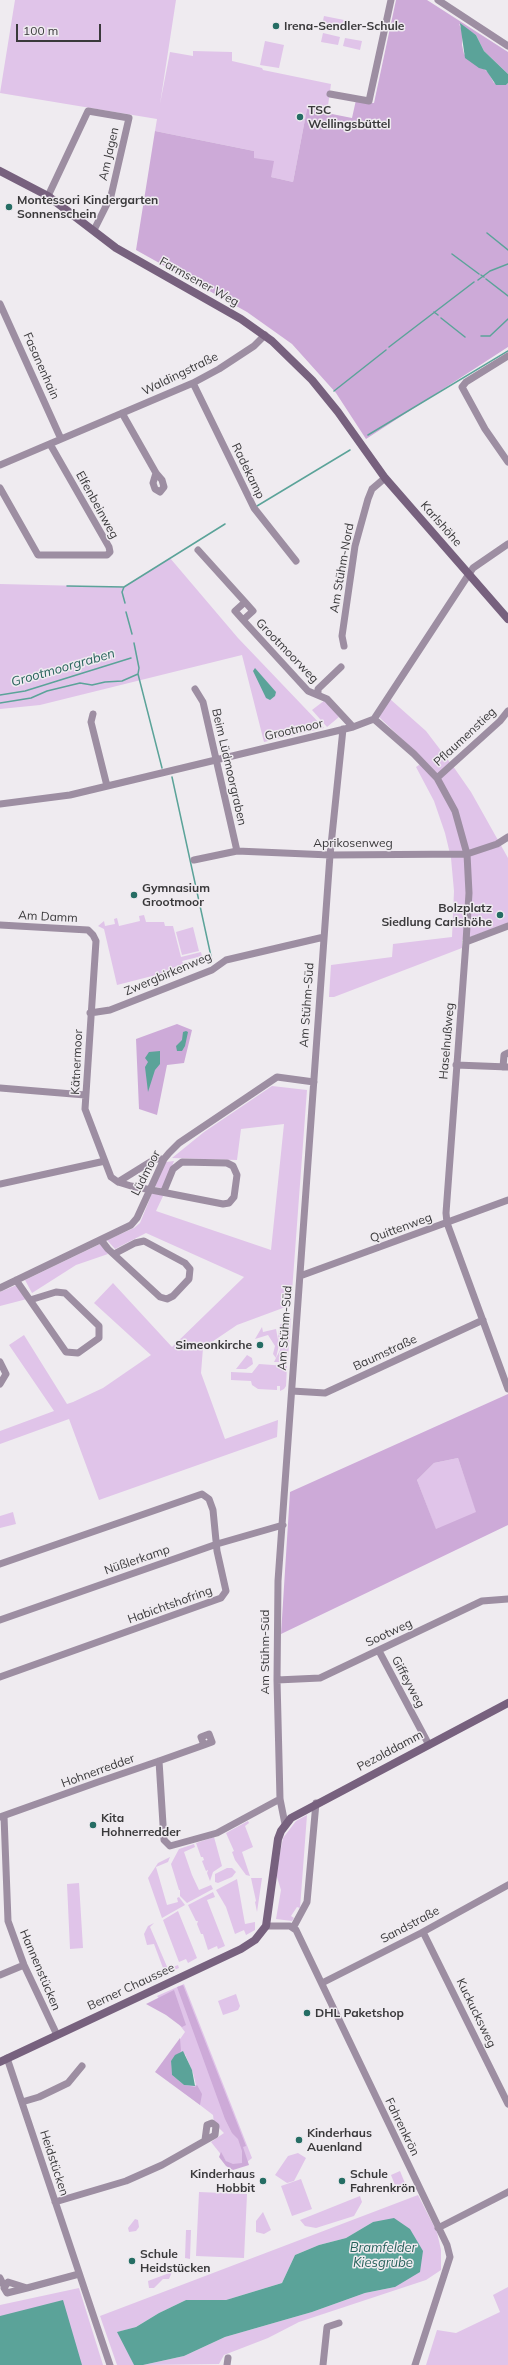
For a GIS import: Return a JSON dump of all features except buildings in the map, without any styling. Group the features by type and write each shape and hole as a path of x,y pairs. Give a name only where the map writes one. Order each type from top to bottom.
{"main road":[{"name":"Farmsener Weg","path":"0,171 48,196 129,256 265,335 312,380 338,412 360,443"},
{"name":"Karlshöhe","path":"360,443 386,478 508,619"},
{"name":"Pezolddamm","path":"285,1824 298,1813 316,1803 508,1704"},
{"path":"266,1926 278,1839 285,1824"},
{"name":"Berner Chaussee","path":"4,2060 248,1946 266,1926"}],"street":[{"path":"330,94 369,101 391,0"},
{"path":"441,1 508,46"},
{"name":"Am Jagen","path":"48,196 88,111 129,118 111,196 94,230"},
{"name":"Fasanenhain","path":"0,304 61,439"},
{"name":"Waldingstraße","path":"0,465 122,413 219,369 254,346 265,335"},
{"path":"508,356 466,382 462,387 485,429 508,462"},
{"name":"Radekamp","path":"192,382 254,508 296,561"},
{"path":"122,413 156,473"},
{"name":"Elfenbeinweg","path":"0,488 38,555 107,555 110,552 109,547 50,444"},
{"name":"Am Stühm-Nord","path":"344,646 342,636 355,546 372,489 386,478"},
{"path":"374,719 468,574 473,568 508,544"},
{"path":"198,550 245,602"},
{"name":"Grootmoorweg","path":"243,620 253,611 245,602 235,612 308,691 327,698 353,727"},
{"name":"Grootmoorweg","path":"318,695 318,689 341,667"},
{"name":"Beim Lüdmoorgraben","path":"195,689 203,702 237,851"},
{"name":"Pflaumenstieg","path":"437,778 500,722 508,711"},
{"path":"93,714 91,722 107,786"},
{"name":"Grootmoor","path":"0,804 61,797 217,758 353,727 374,719"},
{"name":"Haselnußweg","path":"374,719 414,754 437,778 455,811 467,854 469,893 446,1213 448,1223 508,1389"},
{"name":"Am Stühm-Süd","path":"285,1824 280,1799 277,1680 278,1581 330,855 343,729"},
{"name":"Aprikosenweg","path":"194,860 237,851 330,855 467,854 497,844 508,837"},
{"name":"Am Damm","path":"0,925 88,930 94,934"},
{"path":"466,942 508,926"},
{"name":"Kätnermoor","path":"94,934 96,941 90,1013 85,1108 111,1177 118,1182"},
{"name":"Zwergbirkenweg","path":"90,1013 110,1010 198,976 212,970 226,960 324,937"},
{"path":"456,1065 506,1067 504,1054 508,1053"},
{"name":"Lüdmoor","path":"0,1288 101,1240 133,1223 164,1158 179,1143 277,1077 314,1082"},
{"path":"0,1088 85,1095"},
{"path":"118,1182 155,1159 164,1158"},
{"path":"0,1184 105,1162"},
{"path":"118,1182 226,1204 234,1196 237,1175 233,1166 227,1163 182,1162 173,1169 164,1191"},
{"name":"Quittenweg","path":"300,1276 508,1200"},
{"path":"101,1240 114,1254 162,1298 174,1296 189,1279 190,1269 185,1263 144,1242 135,1243 114,1254"},
{"path":"16,1280 66,1352 78,1353 99,1338 99,1326 65,1293 56,1292 30,1300"},
{"name":"Baumstraße","path":"292,1391 325,1393 483,1320"},
{"path":"0,1362 6,1374 0,1384"},
{"name":"Habichtshofring","path":"0,1564 200,1494 207,1496 212,1506 217,1544 226,1589 222,1598 0,1677"},
{"name":"Nüßlerkamp","path":"0,1620 217,1544 283,1525"},
{"name":"Sootweg","path":"277,1680 320,1678 482,1601 508,1599"},
{"name":"Giffeyweg","path":"379,1650 428,1745"},
{"name":"Hohnerredder","path":"2,1817 204,1745"},
{"path":"159,1761 164,1840 170,1846 217,1833 280,1799"},
{"path":"266,1926 293,1928 307,1902 316,1803"},
{"name":"Hannenstücken","path":"2,1817 8,1921 24,1965 57,2035"},
{"name":"Sandstraße","path":"322,1983 423,1932 508,1885"},
{"name":"Fahrenkrön","path":"293,1928 322,1983 447,2245 450,2257 415,2365"},
{"name":"Kuckucksweg","path":"423,1932 508,2104"},
{"path":"0,1975 24,1965"},
{"name":"Heidstücken","path":"4,2060 22,2102 110,2365"},
{"path":"22,2102 38,2097 68,2083 82,2066"},
{"path":"55,2202 129,2180 164,2164 205,2140"},
{"path":"438,2228 508,2192"},
{"path":"0,2278 4,2286 9,2282 27,2288 79,2274"},
{"path":"323,2365 327,2327 339,2323"}],"shaded area":[{"path":"15,0 176,0 160,104 170,52 193,56 193,51 232,52 232,61 262,68 263,70 331,84 327,113 307,109 293,182 271,177 254,158 254,151 155,131 157,119 0,93"},
{"path":"396,0 427,0 508,52 508,74 484,51 476,35 459,24 463,32 462,45 464,54 488,72 494,83 506,85 508,83 508,347 366,439 336,393 292,344 247,312 136,250 155,131 254,151 254,158 274,161 271,177 293,182 307,109 352,118 356,100 374,103"},
{"path":"324,16 344,20 342,29 322,25"},
{"path":"323,33 340,37 338,45 321,42"},
{"path":"345,38 362,41 360,50 343,46"},
{"path":"265,41 284,45 279,68 260,65"},
{"path":"170,558 238,638 324,728 264,742 242,655 40,705 0,709 0,584 124,587"},
{"path":"390,699 426,731 455,769 471,792 508,858 508,923 462,940 462,948 334,997 329,997 331,965 392,957 393,944 452,937 454,891 451,858 445,833 434,801 416,767 425,761 379,717"},
{"path":"325,700 339,717 327,727 312,710"},
{"path":"144,915 146,922 164,922 165,926 173,926 181,957 201,952 202,956 182,961 183,963 202,959 203,963 117,985 104,929 98,926 104,921 105,926 115,924 114,919 117,918 119,926 140,921 139,916"},
{"path":"193,927 199,951 182,955 176,932"},
{"path":"177,1024 192,1030 184,1063 167,1065 157,1115 139,1109 136,1039"},
{"path":"272,1086 307,1090 291,1305 237,1325 203,1348 201,1373 225,1439 278,1420 277,1437 99,1500 69,1419 0,1444 0,1431 54,1411 9,1345 24,1335 67,1404 103,1388 151,1355 94,1303 113,1283 172,1347 244,1277 146,1233 115,1249 107,1240 134,1228 140,1223 153,1191 164,1194 156,1211 271,1250 284,1124 241,1129 237,1160 172,1158 204,1132"},
{"path":"174,1161 163,1189 154,1186 166,1162"},
{"path":"102,1243 108,1254 76,1265 32,1293 25,1280"},
{"path":"19,1284 27,1299 0,1306 0,1292"},
{"path":"288,1318 291,1318 288,1358 285,1362 274,1362 280,1350 278,1335 280,1325"},
{"path":"262,1327 263,1332 276,1329 279,1345 276,1358 273,1354 275,1346 268,1335 255,1339"},
{"path":"247,1355 252,1358 253,1364 246,1369 236,1369"},
{"path":"259,1364 287,1366 286,1386 284,1389 280,1391 280,1386 277,1386 277,1390 258,1389 252,1385 251,1381 231,1380 231,1372 252,1373"},
{"path":"508,1394 508,1525 281,1634 290,1492","holes":["458,1458 476,1512 436,1529 417,1480 434,1463"]},
{"path":"458,1458 477,1513 436,1530 417,1480 434,1463"},
{"path":"13,1512 16,1524 0,1528 0,1516"},
{"path":"307,1815 300,1908 297,1907 291,1916 294,1918 292,1921 276,1919 281,1890 276,1874 283,1838 296,1821"},
{"path":"248,1821 249,1823 245,1826 253,1847 242,1852 250,1876 246,1875 235,1860 232,1852 234,1851 226,1833"},
{"path":"214,1837 222,1866 213,1872 210,1881 207,1873 208,1870 206,1871 202,1861 204,1860 203,1857 201,1857 196,1843"},
{"path":"194,1844 195,1847 184,1852 192,1875 199,1890 211,1885 213,1889 187,1903 180,1896 180,1890 171,1864 179,1849"},
{"path":"170,1857 168,1862 156,1867 167,1905 178,1902 177,1898 179,1897 185,1905 162,1918 148,1878 158,1863"},
{"path":"227,1868 232,1868 236,1872 232,1877 218,1883 215,1882 215,1874"},
{"path":"251,1878 262,1878 257,1912 256,1901"},
{"path":"237,1879 245,1924 255,1922 255,1930 246,1935 244,1930 235,1934 226,1907 216,1890"},
{"path":"79,1883 83,1948 70,1949 67,1884"},
{"path":"213,1892 215,1897 207,1900 225,1946 218,1949 217,1946 208,1950 203,1934 201,1934 197,1924 198,1921 196,1921 188,1905"},
{"path":"178,1911 197,1958 188,1963 186,1959 179,1962 163,1920"},
{"path":"154,1923 150,1927 168,1969 178,1965 179,1968 160,1976 159,1973 163,1968 154,1944 147,1945 144,1934 148,1926"},
{"path":"184,1984 252,2158 242,2166 231,2167 211,2142 224,2133 214,2123 213,2115 157,2072 185,2032 157,1996","holes":["185,2054 196,2085 184,2085 172,2075"]},
{"path":"183,1985 246,2146 243,2147 249,2165 233,2170 226,2166 219,2157 221,2152 226,2161 233,2164 242,2163 242,2151 238,2139 232,2133 225,2119 177,1987"},
{"path":"174,1990 186,2025 182,2027 166,2015 146,2004"},
{"path":"236,1994 240,2006 238,2010 223,2015 218,2001"},
{"path":"180,2038 181,2051 171,2061 172,2075 184,2085 195,2087 197,2085 202,2094 200,2105 155,2072"},
{"path":"298,2153 306,2158 294,2181 287,2183 275,2175 288,2156"},
{"path":"400,2171 407,2188 392,2194 390,2188 395,2185 391,2175"},
{"path":"301,2179 312,2209 292,2216 281,2186"},
{"path":"199,2192 247,2194 244,2258 196,2256"},
{"path":"418,2195 437,2232 441,2250 441,2270 426,2280 299,2322 268,2338 224,2355 219,2364 143,2365 184,2356 225,2337 312,2312 365,2293 395,2287 373,2222 346,2238 319,2245 295,2255 282,2283 226,2300 186,2300 159,2313 136,2327 118,2332 134,2365 117,2365 100,2316"},
{"path":"360,2196 362,2202 354,2216 316,2228 305,2226 300,2220"},
{"path":"263,2212 271,2230 264,2234 256,2232 256,2221"},
{"path":"135,2219 138,2220 139,2227 136,2231 129,2232 128,2228"},
{"path":"186,2230 191,2230 190,2259 185,2258"},
{"path":"172,2272 169,2279 163,2279 154,2288 149,2288 148,2281"},
{"path":"508,2287 508,2365 426,2365 437,2330 456,2333 500,2312 493,2295"},
{"path":"79,2288 103,2365 0,2365 0,2305"}],"water":[{"path":"460,23 476,35 484,51 508,74 508,83 506,85 496,85 486,70 479,68 465,58"},
{"path":"255,668 276,692 275,696 270,700 266,698 253,671"},
{"path":"183,1032 188,1032 185,1046 182,1051 177,1051 176,1046 182,1040"},
{"path":"160,1051 160,1064 155,1070 148,1092 145,1067 148,1062 145,1058 149,1052"},
{"path":"183,2051 192,2070 195,2086 184,2085 172,2075 171,2061 175,2055"},
{"name":"Bramfelder Kiesgrube","path":"394,2218 410,2229 423,2251 420,2272 395,2287 365,2293 312,2312 225,2337 184,2356 143,2365 134,2365 117,2332 136,2327 159,2313 186,2300 226,2300 282,2283 295,2255 319,2245 346,2238 373,2222"},
{"path":"63,2300 82,2365 0,2365 0,2316"}],"waterway":[{"path":"487,233 508,250"},
{"path":"452,254 479,274"},
{"path":"478,280 490,271 508,264"},
{"path":"486,279 508,296"},
{"path":"389,347 474,282"},
{"path":"434,312 438,315"},
{"path":"441,318 465,337"},
{"path":"481,336 490,336 508,319"},
{"path":"334,391 386,350"},
{"path":"368,435 508,351"},
{"path":"257,506 350,450"},
{"path":"125,603 122,592 124,587 225,524"},
{"path":"67,586 124,587"},
{"path":"126,612 132,634"},
{"path":"134,643 139,668 138,674 162,768"},
{"name":"Grootmoorgraben","path":"0,695 25,691 131,658"},
{"path":"0,703 31,698 47,691 80,683 92,685 105,682 122,681 138,674"},
{"path":"172,777 212,961"}],"place":[{"name":"Irena-Sendler-Schule","path":"276,26"},
{"name":"TSC Wellingsbüttel","path":"300,117"},
{"name":"Montessori Kindergarten Sonnenschein","path":"9,207"},
{"name":"Gymnasium Grootmoor","path":"134,895"},
{"name":"Bolzplatz Siedlung Carlshöhe","path":"500,915"},
{"name":"Simeonkirche","path":"260,1345"},
{"name":"Kita Hohnerredder","path":"93,1825"},
{"name":"DHL Paketshop","path":"307,2013"},
{"name":"Kinderhaus Auenland","path":"299,2140"},
{"name":"Kinderhaus Hobbit","path":"263,2181"},
{"name":"Schule Fahrenkrön","path":"342,2181"},
{"name":"Schule Heidstücken","path":"132,2261"}]}
